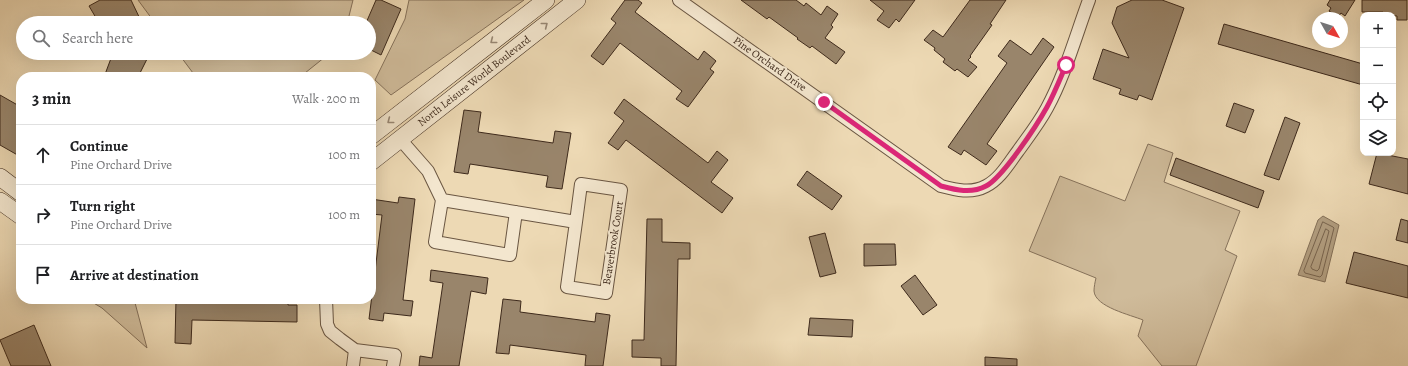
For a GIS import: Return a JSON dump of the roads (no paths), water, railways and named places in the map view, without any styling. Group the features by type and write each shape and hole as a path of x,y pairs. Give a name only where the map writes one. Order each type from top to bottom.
{"street":[{"name":"North Leisure World Boulevard","path":"376,132 546,0"},
{"name":"North Leisure World Boulevard","path":"376,158 577,0"},
{"name":"Pine Orchard Drive","path":"679,0 941,186 957,191 966,191 985,187 995,181 1012,160 1047,107 1066,65 1089,0"},
{"path":"400,139 428,171 442,200 435,242 510,255 516,212"},
{"path":"0,177 16,189"},
{"name":"Beaverbrook Court","path":"581,184 621,190 606,293 567,287 576,222 581,184"},
{"path":"442,200 576,222"},
{"path":"0,201 16,212"},
{"path":"326,304 327,324 330,331 356,350 395,355 393,366"},
{"path":"353,366 356,350"}],"water":[{"path":"1323,216 1339,225 1325,282 1298,275 1318,220"}]}
